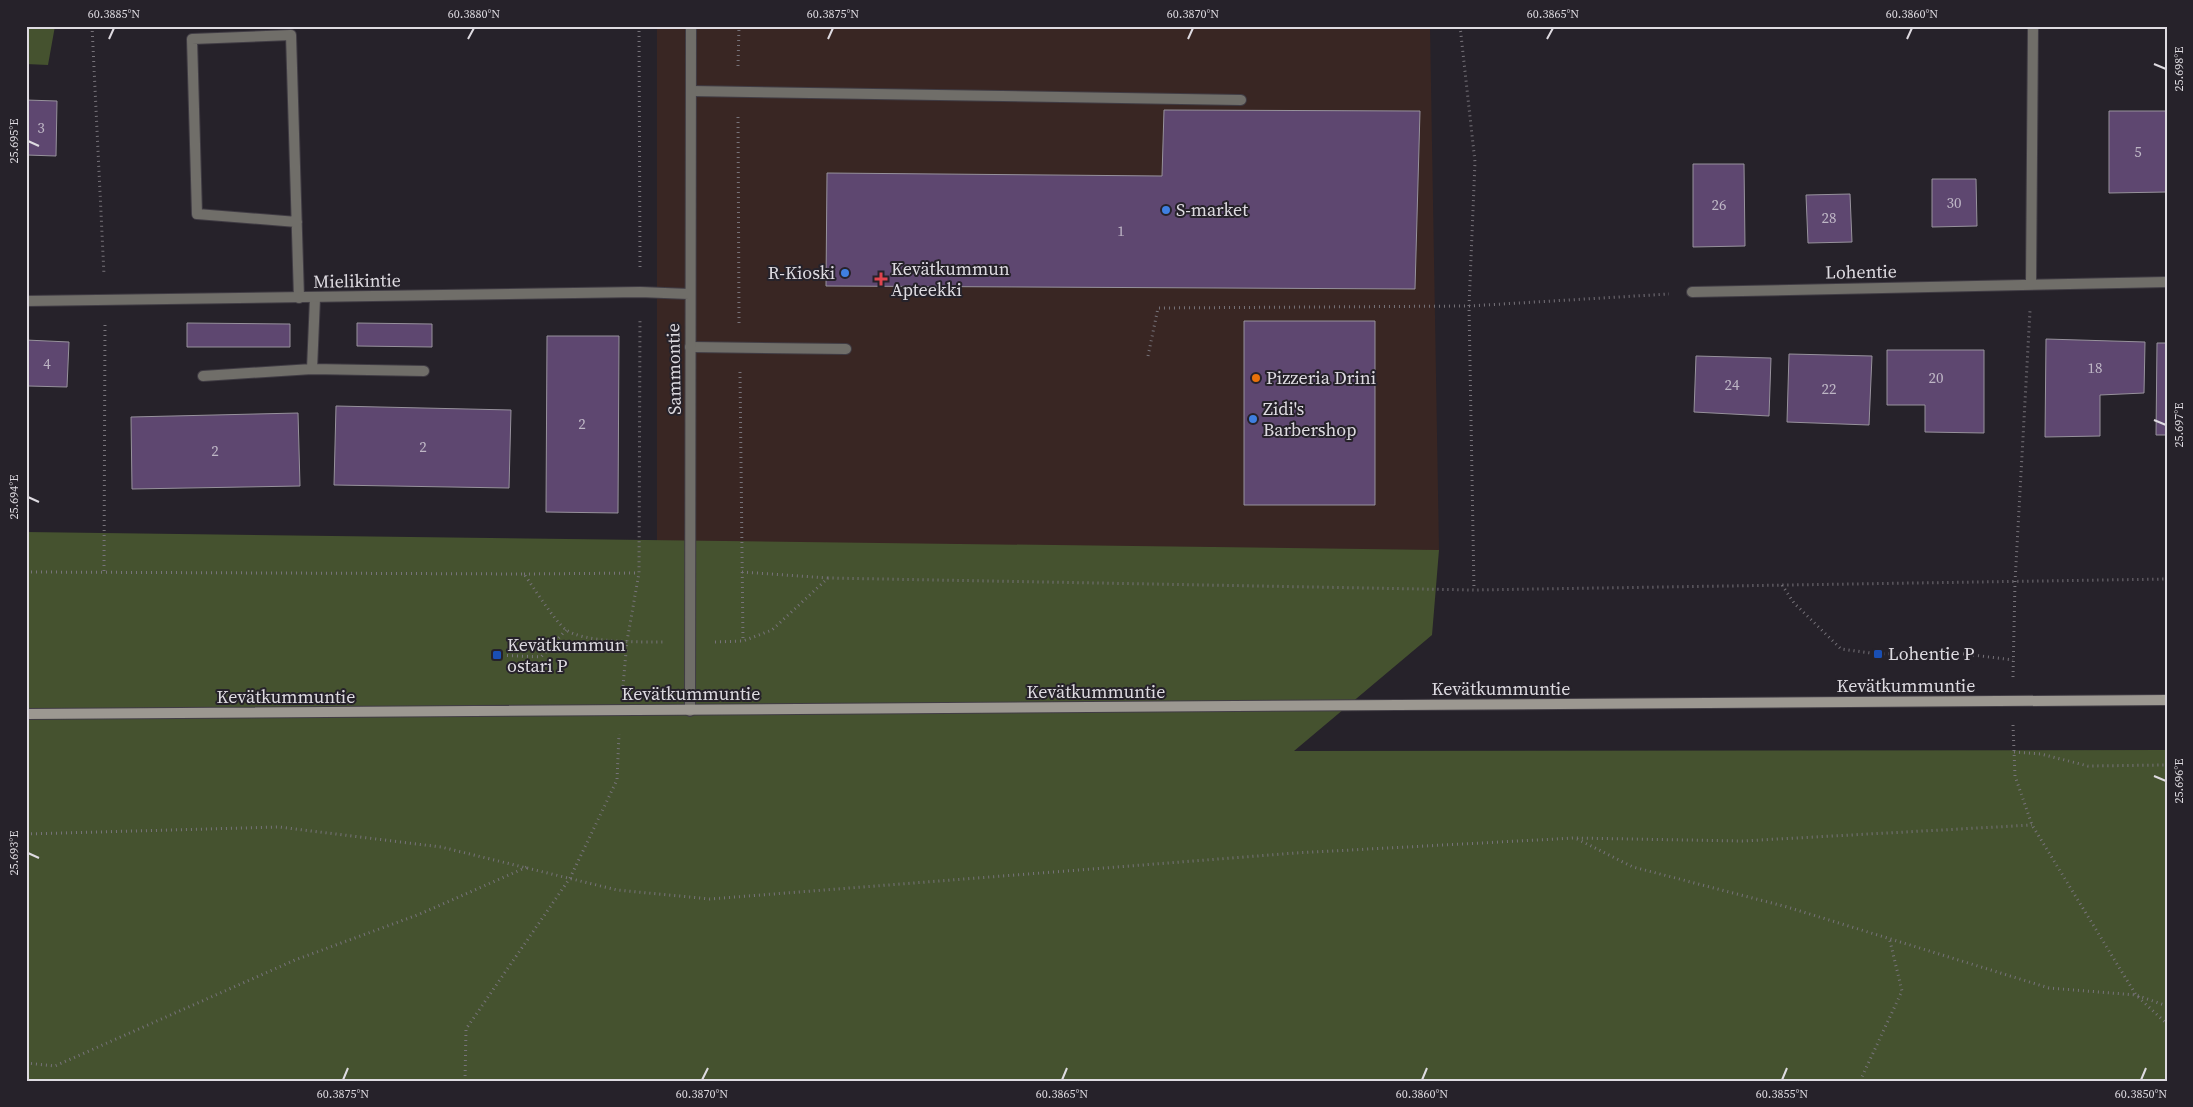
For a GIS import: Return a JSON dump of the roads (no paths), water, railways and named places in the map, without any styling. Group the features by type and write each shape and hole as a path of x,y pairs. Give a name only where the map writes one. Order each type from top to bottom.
{"street":[{"name":"Sammontie","path":"690,711 689,294 691,26"},
{"path":"2031,284 2033,26"},
{"path":"296,222 197,214 192,39 291,35 299,298"},
{"path":"691,91 1241,100"},
{"name":"Lohentie","path":"1692,292 2167,282"},
{"name":"Mielikintie","path":"26,301 640,292 689,294"},
{"path":"312,369 315,298"},
{"path":"690,347 846,349"},
{"path":"203,376 312,369 424,371"},
{"name":"Kevätkummuntie","path":"26,714 2167,700"}],"place":[{"name":"S-market","path":"1166,210"},
{"name":"R-Kioski","path":"845,273"},
{"name":"Kevätkummun Apteekki","path":"881,279"},
{"name":"Pizzeria Drini","path":"1256,378"},
{"name":"Zidi's Barbershop","path":"1253,419"},
{"name":"Lohentie P","path":"1878,654"},
{"name":"Kevätkummun ostari P","path":"497,655"}]}
